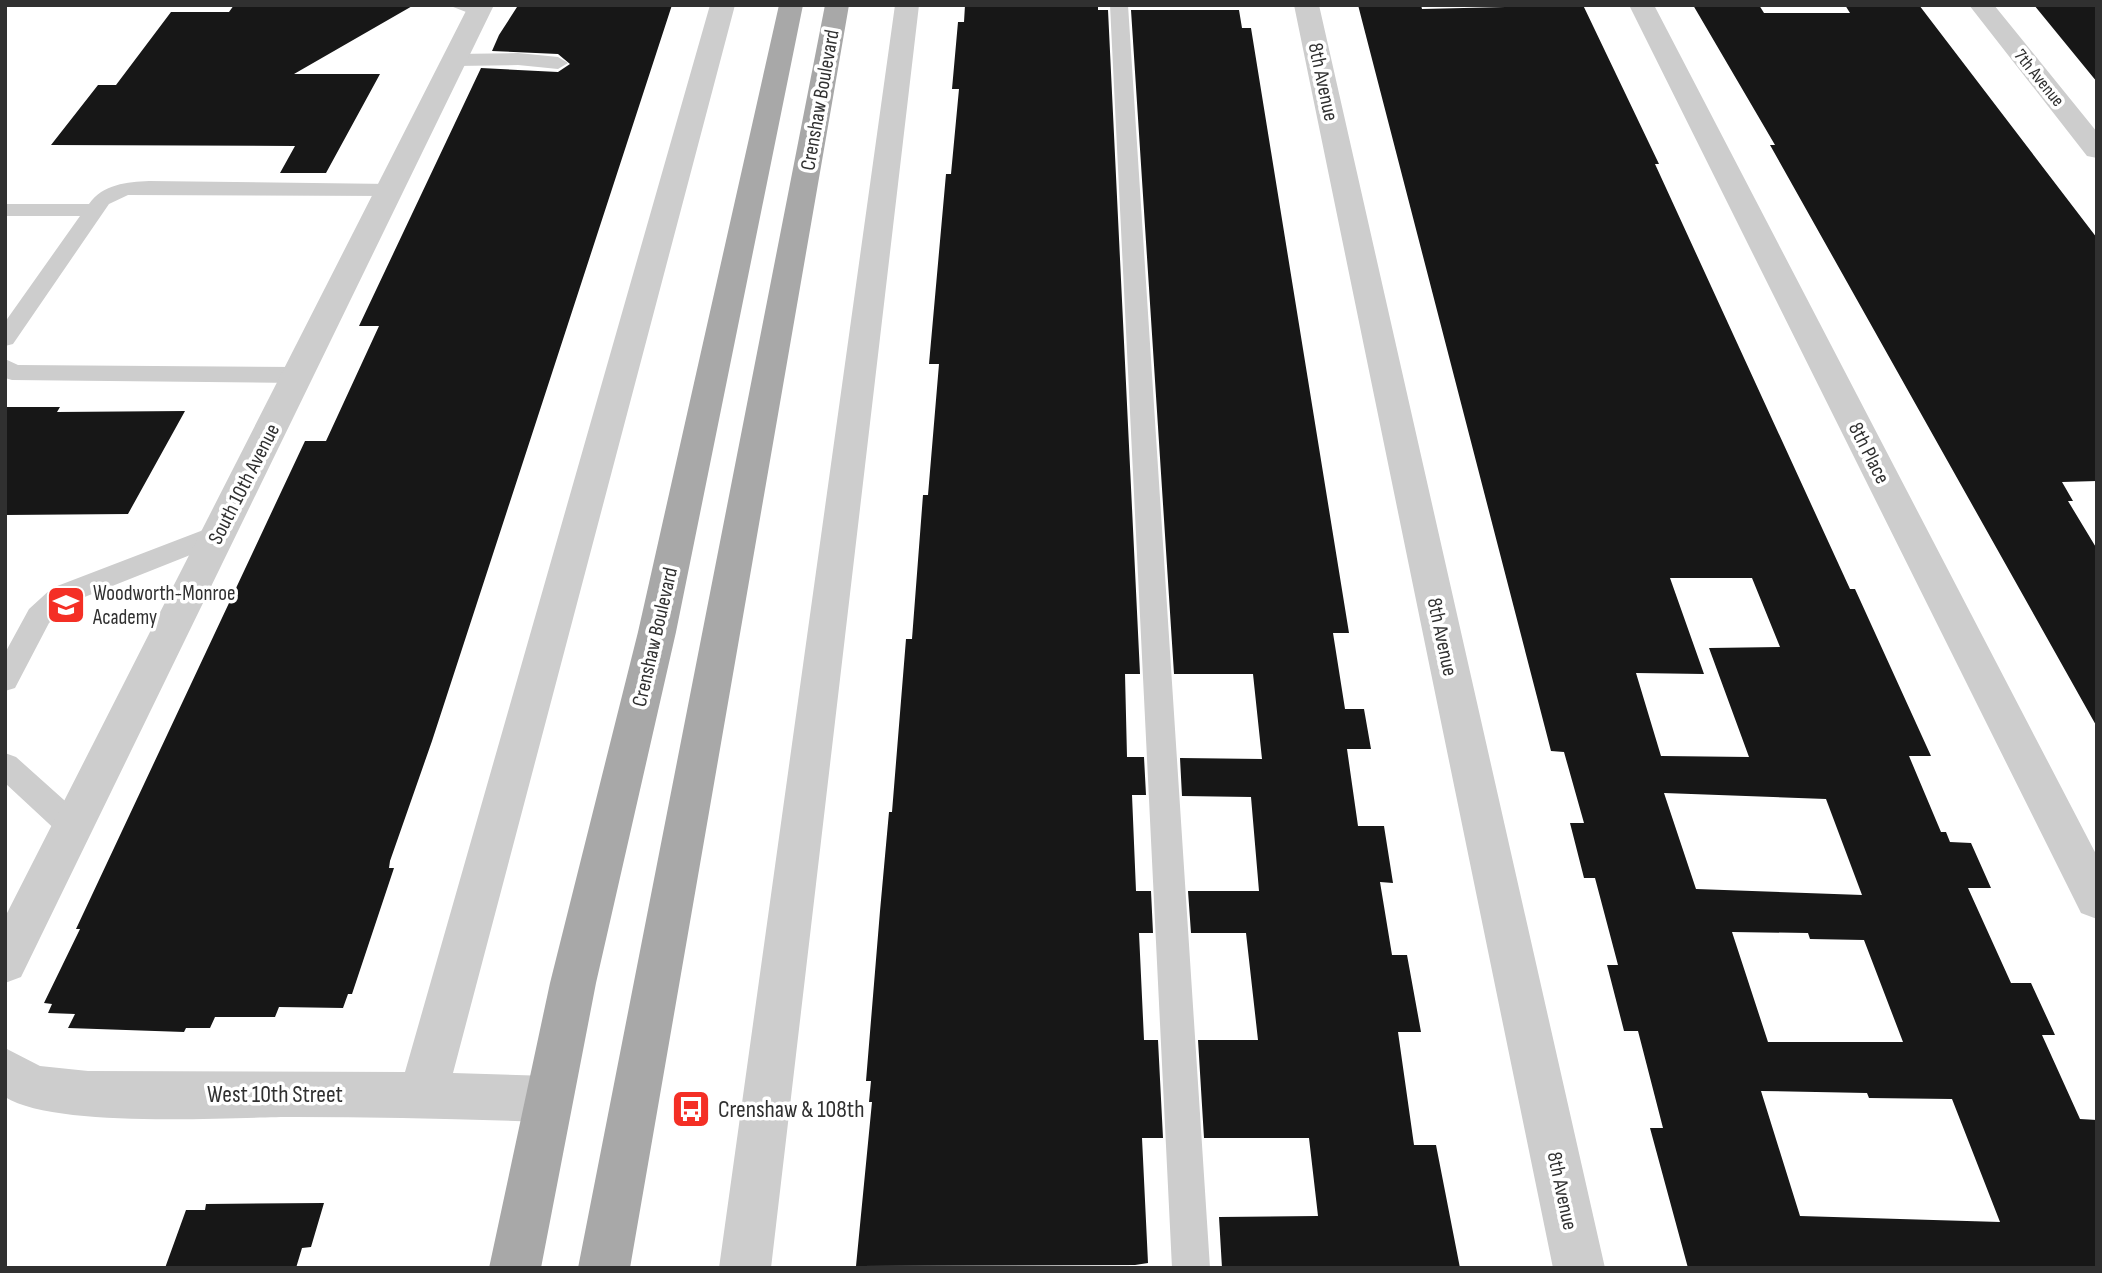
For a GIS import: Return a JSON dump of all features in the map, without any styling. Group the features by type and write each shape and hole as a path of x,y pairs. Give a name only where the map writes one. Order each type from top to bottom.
{"main road":[{"name":"Crenshaw Boulevard","path":"515,1268 573,983 657,632 791,5"},
{"name":"Crenshaw Boulevard","path":"604,1268 837,5"}],"street":[{"path":"423,1095 723,5"},
{"path":"745,1268 907,5"},
{"name":"8th Avenue","path":"1306,5 1579,1268"},
{"name":"8th Place","path":"1641,5 2097,900"},
{"name":"7th Avenue","path":"1981,5 2097,150"},
{"name":"South 10th Avenue","path":"5,962 455,60 473,7"},
{"name":"West 10th Street","path":"5,1070 32,1087 88,1094 423,1095 549,1099"}],"lane":[{"path":"1119,5 1191,1268"},
{"path":"455,60 558,63"},
{"path":"5,339 102,200 124,189 391,190"},
{"path":"5,210 95,210"},
{"path":"8,371 298,375"},
{"path":"5,680 39,616 62,596 219,534"},
{"path":"5,765 72,826"}],"building":[{"path":"234,5 414,5 294,74 380,74 326,173 280,173 295,146 51,145 98,85 116,85 171,12 229,12"},
{"path":"672,5 432,741 390,861 389,868 394,868 352,994 348,994 343,1008 279,1007 275,1017 215,1017 210,1028 186,1028 184,1032 68,1028 75,1014 48,1013 52,1004 44,1003 80,929 76,929 305,441 326,441 379,326 359,326 481,68 558,72 570,64 558,54 492,51 499,35 517,7"},
{"path":"965,5 1098,5 1098,10 1108,10 1140,674 1125,674 1127,757 1144,757 1146,795 1132,795 1136,891 1151,891 1153,933 1139,933 1144,1040 1158,1040 1163,1138 1142,1138 1148,1263 1135,1265 856,1266 872,1102 869,1102 871,1081 866,1081 880,911 889,812 892,812 906,639 912,639 923,495 928,495 939,364 929,364 946,174 951,174 959,89 952,89 958,22 964,22"},
{"path":"1358,5 1421,5 1422,9 1583,5 1659,164 1655,164 1850,589 1855,589 1931,756 1909,756 1941,832 1946,832 1950,842 1971,843 1991,888 1968,888 2011,983 2031,983 2055,1035 2042,1035 2080,1119 2097,1120 2097,1268 1688,1268 1650,1128 1663,1128 1638,1031 1624,1031 1607,965 1618,965 1595,878 1584,878 1570,823 1584,823 1564,752 1551,751","holes":["1670,578 1752,578 1780,647 1709,648 1749,757 1661,756 1636,673 1704,674","1664,793 1826,799 1862,895 1696,889","1732,932 1808,933 1810,939 1864,940 1903,1042 1768,1042","1761,1091 1867,1093 1869,1098 1952,1099 2000,1222 1800,1216"]},
{"path":"1693,5 1759,5 1764,13 1850,13 1845,5 1919,5 2097,238 2097,481 2062,482 2073,501 2068,501 2097,549 2097,727 1770,145 1775,145"},
{"path":"2034,5 2097,5 2097,82"},
{"path":"1131,10 1239,10 1242,28 1251,28 1349,633 1333,633 1345,709 1364,709 1371,749 1347,749 1358,826 1384,826 1393,883 1380,882 1392,955 1407,955 1421,1032 1398,1032 1414,1145 1436,1145 1460,1268 1222,1268 1219,1217 1318,1216 1309,1138 1204,1138 1198,1040 1258,1040 1246,933 1191,933 1188,891 1259,891 1251,797 1182,796 1180,758 1262,759 1253,674 1174,674"},
{"path":"5,407 60,407 57,412 185,411 128,514 5,515"},
{"path":"324,1203 311,1247 302,1248 296,1268 165,1268 186,1210 205,1210 206,1204"}],"place":[{"name":"Woodworth-Monroe Academy","path":"66,605"},
{"name":"Crenshaw & 108th","path":"691,1109"}]}
